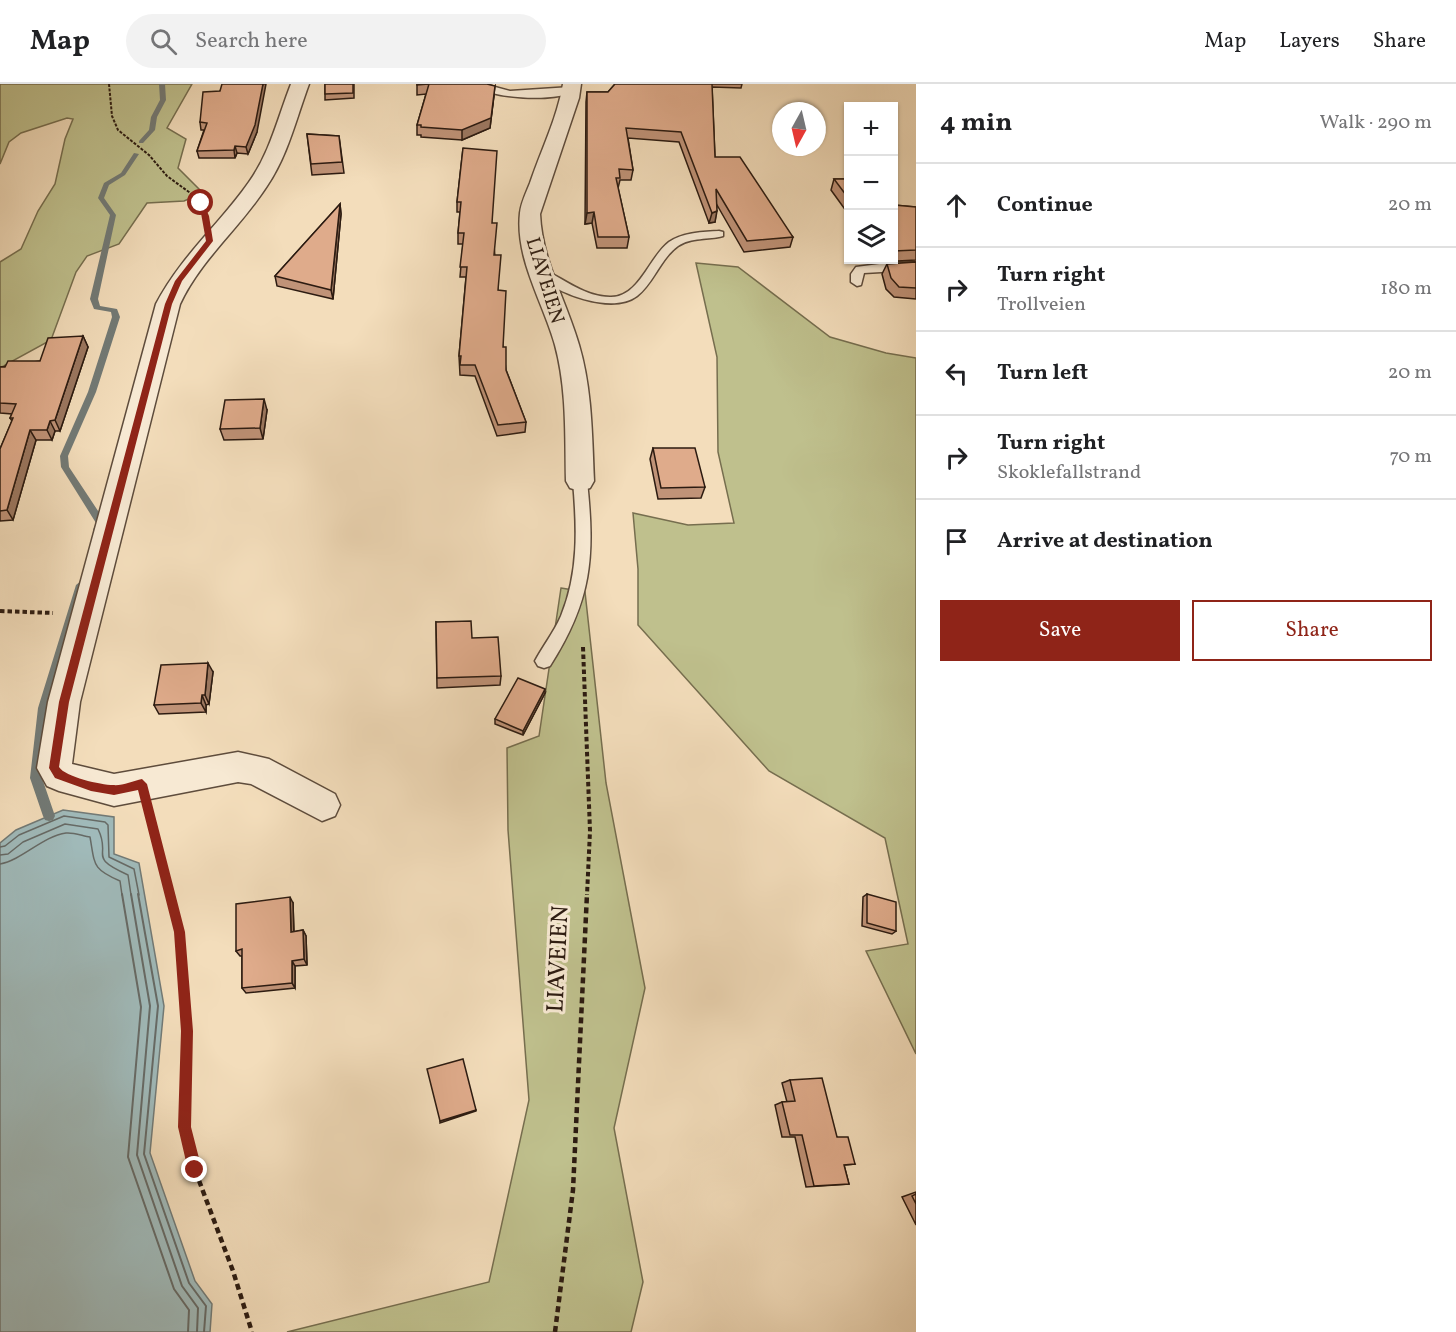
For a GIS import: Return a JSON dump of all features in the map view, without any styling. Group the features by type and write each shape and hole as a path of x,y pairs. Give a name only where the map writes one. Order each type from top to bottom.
{"street":[{"path":"300,84 284,136 270,164 255,188 178,281 168,304 64,702 54,768 59,775 91,786 114,790 238,767 257,770 322,805"},
{"name":"LIAVEIEN","path":"572,87 566,116 530,211 530,231 541,273 567,345 576,385 580,481"}],"lane":[{"path":"476,84 497,92 522,94 572,87"},
{"path":"541,273 593,298 616,300 627,298 638,291 661,256 676,243 693,237 719,234"},
{"path":"857,282 857,274 860,270 916,266"},
{"path":"544,661 567,623 580,587 586,536 580,481"}],"path":[{"path":"109,84 113,99 113,121 117,130 132,145 147,154 168,176 196,197 206,216 210,241"},
{"path":"0,610 56,613"},
{"name":"LIAVEIEN","path":"555,1332 573,1190 590,831 582,645"},
{"path":"142,784 179,932 187,1031 184,1127 195,1170 233,1271 252,1332"}],"green space":[{"path":"0,84 192,84 167,128 186,139 178,168 203,193 184,201 147,203 119,244 87,256 76,272 51,340 5,365 0,372 0,262 21,249 38,211 55,184 65,139 73,119 67,118 21,133 9,142 0,164"},
{"path":"696,263 738,267 830,337 886,353 916,358 916,1054 866,951 908,944 885,838 769,771 638,625 638,569 633,513 688,525 734,523 718,452 717,357"},
{"path":"561,588 585,592 606,783 645,988 614,1128 643,1282 631,1332 287,1332 489,1282 529,1100 508,830 507,748 539,736"}],"water":[{"path":"63,810 114,817 114,854 139,863 164,1006 150,1153 195,1281 212,1304 210,1332 0,1332 0,843 16,830"}],"building":[{"path":"222,84 263,84 255,125 246,147 235,146 234,150 197,151 207,123 200,122 203,92 220,91"},
{"path":"325,84 353,84 353,93 325,94"},
{"path":"429,84 495,86 491,118 462,130 417,125"},
{"path":"615,84 712,84 715,157 740,157 793,237 747,241 716,189 717,211 712,213 681,132 626,128 633,170 619,169 620,178 616,178 629,237 598,237 594,212 587,213 587,92 608,92"},
{"path":"307,134 339,136 342,162 311,164"},
{"path":"463,148 497,151 492,223 497,223 494,255 501,255 498,290 506,291 503,347 506,347 506,370 526,422 498,425 475,365 460,365 467,267 460,267 464,233 458,233 461,202 457,202"},
{"path":"834,179 844,179 844,192"},
{"path":"340,204 331,290 275,276"},
{"path":"898,205 916,207 916,250 898,251"},
{"path":"916,262 916,288 899,287 891,278 887,264"},
{"path":"83,336 55,420 50,421 47,430 30,430 7,510 0,511 0,449 13,418 10,418 16,404 0,403 0,367 5,367 8,361 40,361 48,338"},
{"path":"264,399 260,428 220,429 225,400"},
{"path":"653,448 695,448 705,487 661,488"},
{"path":"471,621 472,638 498,637 501,676 437,678 436,622"},
{"path":"208,663 205,695 202,695 201,703 154,705 161,665"},
{"path":"518,678 545,689 523,731 495,719"},
{"path":"867,894 896,902 896,931 867,923"},
{"path":"290,897 291,932 303,930 304,959 292,961 292,983 242,988 242,949 236,951 236,904"},
{"path":"463,1059 476,1110 440,1121 427,1069"},
{"path":"822,1078 837,1137 848,1137 855,1164 844,1165 849,1184 814,1186 802,1135 790,1135 782,1102 795,1101 790,1080"}],"waterway":[{"path":"141,142 152,130 154,117 163,100 162,84"},
{"path":"98,530 101,523 65,467 64,456 92,392 116,317 114,311 97,307 94,299 113,215 101,198 106,184 123,174 136,154"},
{"path":"49,816 36,778 43,708 81,585"}],"route":[{"path":"195,1170 184,1127 187,1031 179,932 142,784 114,790 91,786 59,775 54,768 64,702 129,451 146,397 168,304 178,281 210,241 206,216 201,203"}]}
